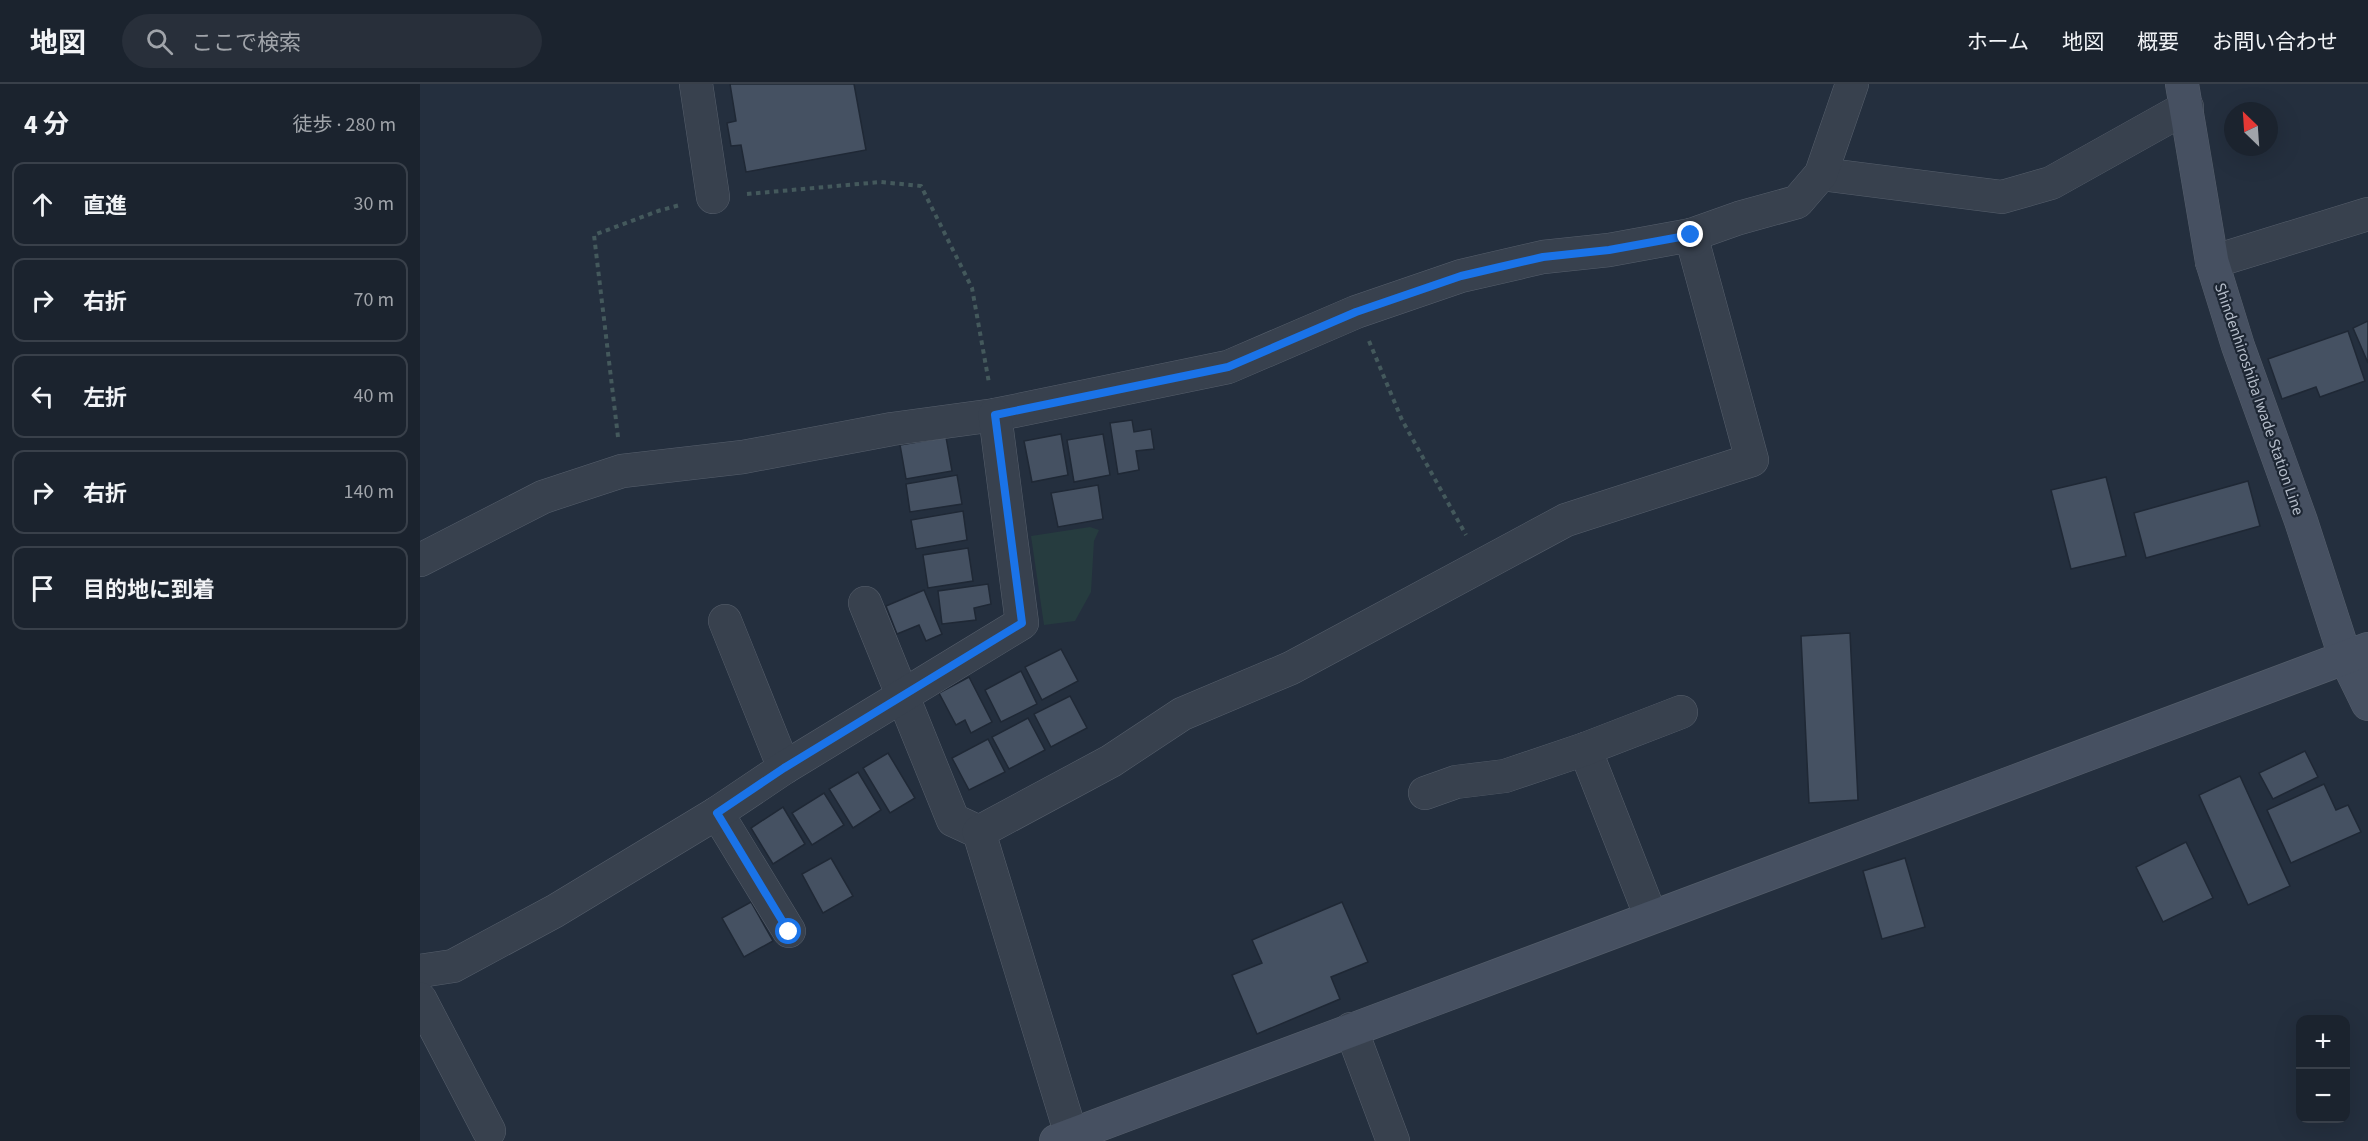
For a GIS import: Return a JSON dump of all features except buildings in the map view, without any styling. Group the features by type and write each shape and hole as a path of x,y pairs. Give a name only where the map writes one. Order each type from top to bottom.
{"street":[{"path":"696,84 713,197"},
{"path":"420,560 543,497 622,471 743,457 892,429 995,415 1228,367 1356,312 1461,276 1543,257 1609,250 1691,235 1739,218 1797,202 1821,174 1852,84"},
{"path":"1821,174 2002,197 2051,183 2184,95"},
{"name":"Shindenhiroshiba Iwade Station Line","path":"2184,95 2212,262 2238,346 2301,521 2357,653 2368,704"},
{"path":"2212,262 2368,214"},
{"path":"979,832 1111,761 1182,714 1291,668 1566,520 1752,460 1691,235"},
{"path":"420,971 453,966 555,911 717,813 903,694 1022,623 995,415"},
{"path":"866,603 953,820 979,832 1067,1139 1351,1029 2357,653"},
{"path":"725,621 784,768"},
{"path":"1425,794 1456,782 1505,776 1585,749 1681,712"},
{"path":"1585,749 1651,917"},
{"path":"717,813 789,932"},
{"path":"420,999 489,1131"},
{"path":"1351,1029 1393,1141"}],"path":[{"path":"622,471 594,235 658,211 713,197 881,182 921,186 972,288 995,415"},
{"path":"1356,312 1402,420 1482,565"}],"green space":[{"path":"1090,527 1099,530 1094,541 1091,592 1075,621 1044,625 1031,536"}],"route":[{"path":"789,932 717,813 784,768 1022,623 995,415 1228,367 1356,312 1461,276 1543,257 1609,250 1691,235"}]}
